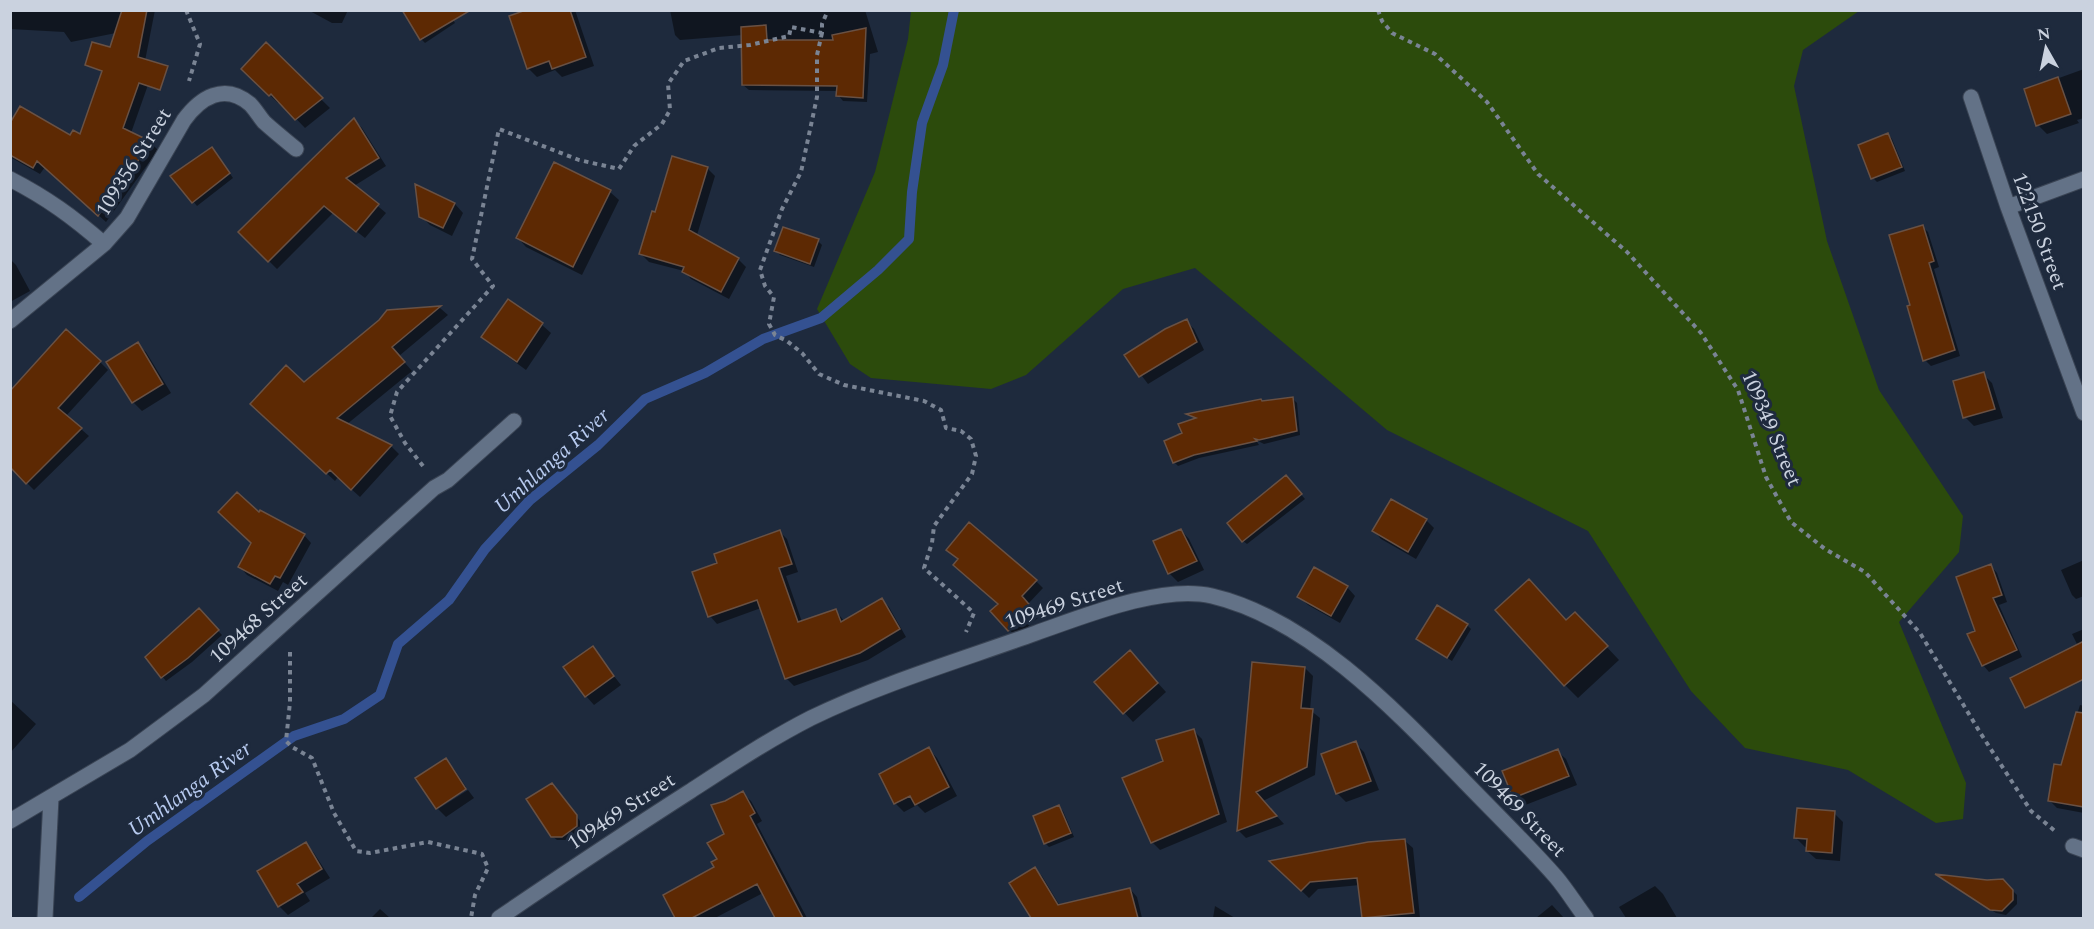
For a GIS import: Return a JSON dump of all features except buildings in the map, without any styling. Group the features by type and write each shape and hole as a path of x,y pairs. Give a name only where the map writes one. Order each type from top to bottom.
{"street":[{"name":"109356 Street","path":"10,321 104,244 127,218 184,120 194,106 209,96 224,93 239,97 251,104 263,121 296,149"},
{"name":"122150 Street","path":"1971,97 2008,207 2082,404"},
{"path":"10,179 68,213 104,244"},
{"path":"2008,207 2084,179"},
{"name":"109468 Street","path":"10,821 130,750 204,695 434,488 448,480 514,421"},
{"name":"109469 Street","path":"500,918 592,854 758,747 793,728 865,695 1086,615 1150,598 1183,594 1210,595 1239,604 1288,628 1348,668 1427,743 1557,878 1586,918"},
{"path":"45,918 51,798"}],"path":[{"path":"184,120 190,74 200,44 186,10"},
{"path":"828,10 822,24 817,55 817,98 801,172 783,209 760,270 765,286 774,297 770,324 774,335 787,341 819,374 844,386 924,401 941,410 946,428 961,431 971,439 976,456 972,474 934,526 932,543 924,568 974,614 962,641 963,659"},
{"name":"109349 Street","path":"1378,10 1382,21 1392,33 1435,54 1487,102 1538,174 1627,252 1701,333 1738,390 1766,477 1791,522 1825,549 1865,572 1920,633 2031,811 2078,848"},
{"path":"434,488 390,416 397,392 493,286 472,259 498,129 579,160 619,169 634,146 662,124 670,110 668,84 684,61 719,48 750,45 789,36 791,27 822,33"},
{"path":"292,646 289,656 290,702 286,741 312,758 334,813 356,851 370,853 428,842 482,854 488,868 476,895 471,918"}],"green space":[{"path":"911,11 1859,11 1803,50 1794,86 1827,241 1879,390 1963,516 1959,552 1899,622 1966,783 1963,819 1936,823 1848,770 1745,748 1691,691 1588,531 1387,430 1195,268 1123,289 1026,375 991,389 871,378 850,364 817,309 875,172 908,39"}],"waterway":[{"name":"Umhlanga River","path":"79,897 147,841 294,736 344,719 380,695 398,644 449,600 485,549 530,500 598,445 645,399 705,373 763,339 821,318 878,270 909,239 912,192 922,123 943,65 954,10"}]}
